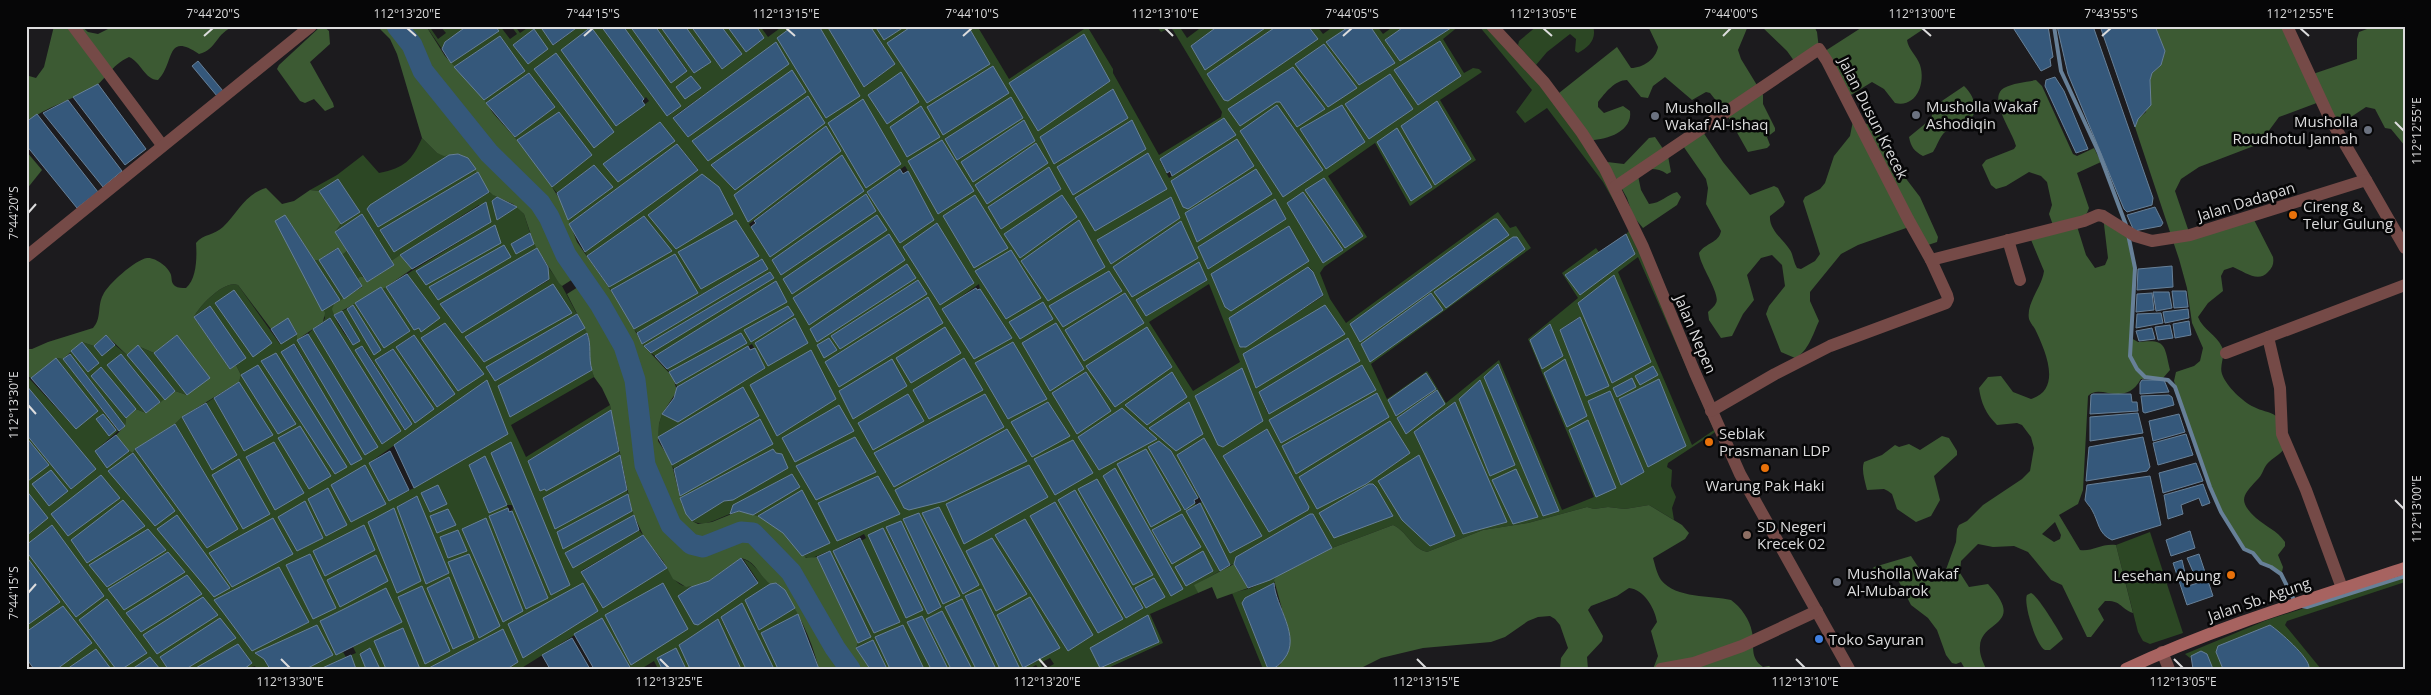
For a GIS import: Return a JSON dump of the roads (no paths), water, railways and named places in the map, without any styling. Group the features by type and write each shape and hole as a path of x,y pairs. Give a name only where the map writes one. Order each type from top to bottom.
{"street":[{"path":"73,26 162,145"},
{"path":"26,257 162,145 312,26"},
{"name":"Jalan Nepen","path":"1492,26 1544,82 1595,152 1615,187 1740,474 1849,669"},
{"path":"2287,26 2329,117 2405,248"},
{"name":"Jalan Dusun Krecek","path":"1615,187 1819,49 1828,61 1908,219 1931,260"},
{"name":"Jalan Dadapan","path":"2008,240 2098,215 2109,218 2129,232 2152,241 2190,235 2366,180"},
{"path":"1711,411 1775,374 1830,346 1946,303 1948,299 1931,260 2008,240 2020,280"},
{"path":"2226,353 2405,285"},
{"path":"2268,337 2280,388 2282,434 2306,490 2342,588"},
{"name":"Jalan Sb. Agung","path":"2126,669 2162,652 2298,601 2405,568"},
{"path":"1661,669 1694,663 1742,646 1817,611"},
{"path":"2162,652 2169,669"}],"water":[{"path":"467,26 495,26 499,31 451,63 442,49 445,42"},
{"path":"540,26 579,26 553,45"},
{"path":"601,26 623,26 681,106 667,116"},
{"path":"630,26 655,26 687,71 671,83"},
{"path":"660,26 685,26 711,62 694,73"},
{"path":"691,26 721,26 742,54 722,69"},
{"path":"727,26 756,26 764,38 746,52"},
{"path":"793,26 819,26 860,96 826,118 777,38"},
{"path":"827,26 870,26 895,64 864,87"},
{"path":"875,26 904,26 904,27 884,40"},
{"path":"912,26 968,26 990,64 927,103 887,43"},
{"path":"1218,26 1268,26 1205,70 1191,46"},
{"path":"1277,26 1308,26 1318,39 1228,101 1224,100 1207,74"},
{"path":"1350,26 1370,26 1395,63 1359,85 1326,42"},
{"path":"1405,26 1454,26 1400,61 1385,40"},
{"path":"2012,26 2048,26 2053,57 2050,59 2051,66 2041,71"},
{"path":"2057,26 2093,26 2153,198 2152,205 2127,212 2124,209 2068,74"},
{"path":"2100,26 2155,26 2165,51 2161,65 2152,73 2150,80 2151,105 2138,119 2135,127"},
{"path":"591,27 644,99 642,101 645,105 616,126 561,50"},
{"path":"534,29 548,49 528,64 513,45"},
{"path":"1084,34 1110,81 1038,131 1009,83"},
{"path":"500,36 525,71 484,100 454,67"},
{"path":"1440,41 1461,76 1418,105 1394,70"},
{"path":"776,42 789,64 688,137 673,118"},
{"path":"1324,44 1357,88 1328,107 1295,64"},
{"path":"556,53 614,132 594,148 534,69"},
{"path":"198,61 223,91 217,96 192,66"},
{"path":"993,66 1009,93 943,135 927,107"},
{"path":"1293,67 1325,109 1297,127 1280,102 1276,102 1240,126 1228,109"},
{"path":"792,70 806,92 708,161 692,141"},
{"path":"901,72 919,102 887,124 868,95"},
{"path":"529,73 555,107 515,137 486,103"},
{"path":"1390,74 1413,109 1369,139 1345,104"},
{"path":"691,76 701,88 685,99 676,87"},
{"path":"2055,77 2064,91 2088,149 2076,153 2045,86 2046,80"},
{"path":"98,84 146,149 125,165 73,97"},
{"path":"1113,89 1128,118 1054,164 1040,137"},
{"path":"808,96 825,123 735,190 711,165"},
{"path":"1011,97 1023,118 957,160 945,139"},
{"path":"863,99 901,164 866,188 828,123"},
{"path":"68,100 122,171 103,187 43,113"},
{"path":"1437,101 1471,159 1435,185 1401,126"},
{"path":"1277,105 1323,170 1283,197 1240,131"},
{"path":"1342,105 1365,142 1326,169 1300,129"},
{"path":"921,106 940,137 907,157 890,127"},
{"path":"559,112 592,155 552,187 517,140"},
{"path":"37,114 98,192 77,208 26,145 26,122"},
{"path":"1224,118 1236,135 1172,176 1170,171 1167,173 1160,159"},
{"path":"1024,120 1035,141 973,182 961,162"},
{"path":"1132,120 1146,149 1073,195 1057,167"},
{"path":"660,122 675,141 618,182 603,164"},
{"path":"826,126 841,151 748,222 734,195"},
{"path":"1397,128 1432,187 1411,201 1377,142"},
{"path":"1237,139 1254,166 1188,209 1183,207 1171,181"},
{"path":"942,140 974,191 938,214 908,161"},
{"path":"1036,143 1048,163 987,204 975,185"},
{"path":"677,144 698,170 585,252 569,224"},
{"path":"1148,153 1167,189 1095,231 1075,198"},
{"path":"458,154 468,158 476,169 378,227 367,209 370,205 449,155"},
{"path":"842,155 864,191 770,257 751,227 756,223 754,221"},
{"path":"594,165 613,187 568,220 557,193"},
{"path":"1049,167 1061,189 1001,229 988,207"},
{"path":"900,169 903,174 908,171 934,220 900,243 867,192"},
{"path":"1256,169 1272,194 1197,242 1185,213"},
{"path":"478,172 489,192 394,252 380,230"},
{"path":"702,174 719,187 733,214 676,249 648,215"},
{"path":"1324,178 1363,236 1345,248 1305,190"},
{"path":"338,179 360,212 341,224 319,191"},
{"path":"1303,192 1343,250 1323,263 1287,203"},
{"path":"866,194 876,211 781,275 772,260"},
{"path":"975,195 1008,248 974,268 943,216"},
{"path":"1062,195 1077,217 1020,258 1004,234"},
{"path":"497,197 517,207 497,220 492,201"},
{"path":"1171,197 1180,218 1111,264 1097,240"},
{"path":"1275,199 1286,219 1208,269 1198,247"},
{"path":"486,202 491,222 412,269 400,255"},
{"path":"2155,207 2163,223 2161,226 2134,231 2127,215"},
{"path":"362,214 394,265 367,282 335,232"},
{"path":"285,215 340,300 322,311 275,221"},
{"path":"877,215 887,230 792,294 783,279"},
{"path":"644,216 672,251 609,287 587,256"},
{"path":"1494,219 1497,219 1509,235 1360,342 1350,324"},
{"path":"736,220 759,256 701,289 678,252"},
{"path":"1079,220 1105,267 1048,301 1021,261"},
{"path":"1181,221 1198,258 1132,297 1113,267"},
{"path":"937,223 974,283 940,305 903,247"},
{"path":"495,225 501,243 426,285 416,271"},
{"path":"1289,226 1309,261 1231,311 1225,307 1211,274"},
{"path":"530,233 534,244 516,254 511,244"},
{"path":"889,234 905,260 809,325 793,298"},
{"path":"1626,234 1635,254 1580,295 1565,275"},
{"path":"1513,237 1517,237 1525,249 1446,308 1434,292"},
{"path":"504,245 511,257 438,300 429,287"},
{"path":"338,248 362,286 344,299 319,260"},
{"path":"537,248 548,267 549,279 462,333 440,304"},
{"path":"1011,250 1041,298 1006,319 975,271"},
{"path":"675,254 698,293 634,329 611,290"},
{"path":"762,259 768,269 642,344 637,333"},
{"path":"1199,262 1207,280 1146,316 1136,300"},
{"path":"907,264 916,278 817,342 810,329"},
{"path":"2172,266 2173,287 2137,290 2138,269"},
{"path":"1308,267 1313,272 1323,295 1246,347 1240,347 1229,318"},
{"path":"1109,271 1122,291 1063,327 1049,306"},
{"path":"770,272 774,278 651,353 644,346"},
{"path":"407,274 440,318 421,332 419,328 414,330 386,287"},
{"path":"1614,275 1651,362 1612,383 1578,303"},
{"path":"918,280 927,294 840,349 831,336"},
{"path":"776,281 787,302 667,369 655,356"},
{"path":"553,284 572,313 484,362 465,337"},
{"path":"381,287 410,331 384,348 355,303"},
{"path":"976,288 977,290 980,289 1012,338 974,359 942,309"},
{"path":"234,290 272,343 253,357 215,303"},
{"path":"2172,291 2186,291 2188,307 2174,308"},
{"path":"2153,292 2169,292 2172,308 2156,311"},
{"path":"1125,293 1144,323 1084,361 1065,330"},
{"path":"1431,293 1443,310 1370,362 1361,344"},
{"path":"2152,293 2154,310 2136,312 2137,294"},
{"path":"928,297 943,323 839,387 825,362"},
{"path":"1043,302 1053,319 1020,339 1009,322"},
{"path":"353,305 381,350 374,355 347,309"},
{"path":"1325,305 1345,334 1256,388 1243,354"},
{"path":"210,306 246,358 230,369 194,317"},
{"path":"788,306 794,315 751,342 744,330"},
{"path":"2188,309 2189,318 2165,323 2163,312"},
{"path":"342,311 360,341 353,345 334,315"},
{"path":"2161,313 2163,323 2136,328 2137,314"},
{"path":"577,314 585,328 495,381 486,367"},
{"path":"1580,317 1609,386 1586,396 1560,330"},
{"path":"288,318 297,334 281,344 271,329"},
{"path":"330,318 401,431 382,444 313,329"},
{"path":"795,318 808,343 768,366 755,343"},
{"path":"2189,321 2191,335 2175,338 2173,324"},
{"path":"445,323 484,374 458,391 421,338"},
{"path":"1056,323 1084,369 1050,391 1022,343"},
{"path":"1550,324 1563,356 1542,369 1530,340"},
{"path":"2170,325 2173,338 2158,340 2155,327"},
{"path":"945,327 961,353 911,383 896,358"},
{"path":"1147,327 1172,367 1115,407 1086,366"},
{"path":"2152,328 2155,339 2139,341 2136,331"},
{"path":"587,333 592,370 510,417 498,386"},
{"path":"741,333 747,343 676,384 669,372"},
{"path":"308,334 378,447 365,455 297,340"},
{"path":"106,335 115,345 102,356 94,346"},
{"path":"177,335 210,378 187,395 154,353"},
{"path":"414,335 455,394 437,407 396,347"},
{"path":"829,338 837,350 824,358 817,345"},
{"path":"1348,338 1360,361 1269,414 1259,392"},
{"path":"82,342 99,363 88,372 71,351"},
{"path":"1013,342 1047,399 1008,419 975,363"},
{"path":"294,344 362,459 351,465 281,352"},
{"path":"138,345 175,391 165,400 127,355"},
{"path":"362,346 412,424 405,430 355,350"},
{"path":"748,346 750,350 755,348 765,368 678,422 662,414 674,398 677,387"},
{"path":"393,349 434,409 415,423 375,360"},
{"path":"811,350 836,399 777,436 750,385"},
{"path":"276,353 347,467 335,474 261,361"},
{"path":"70,354 125,426 119,431 63,359"},
{"path":"121,354 160,402 146,413 107,365"},
{"path":"56,358 98,411 76,429 31,378"},
{"path":"964,358 983,390 929,419 913,390"},
{"path":"892,359 907,386 853,419 839,391"},
{"path":"1565,359 1587,416 1567,427 1544,373"},
{"path":"1498,364 1559,511 1543,516 1484,377"},
{"path":"258,365 296,424 278,434 241,375"},
{"path":"1362,365 1376,390 1281,443 1269,420"},
{"path":"1653,366 1658,375 1640,385 1635,376"},
{"path":"101,367 136,409 126,418 91,376"},
{"path":"1242,368 1263,421 1223,447 1218,445 1195,396"},
{"path":"1086,372 1111,411 1077,434 1052,393"},
{"path":"1172,372 1187,397 1147,425 1125,405"},
{"path":"1426,373 1436,389 1396,416 1388,400"},
{"path":"1632,378 1636,387 1617,397 1613,388"},
{"path":"1659,379 1686,446 1648,467 1619,399"},
{"path":"487,380 508,434 414,488 394,445"},
{"path":"1480,380 1515,465 1490,476 1459,399"},
{"path":"2142,380 2164,380 2169,392 2140,394 2140,383"},
{"path":"239,382 273,435 244,451 214,398"},
{"path":"26,385 96,469 71,489 26,434"},
{"path":"743,387 759,416 672,465 658,437"},
{"path":"1437,390 1445,404 1406,434 1397,418"},
{"path":"1610,391 1644,472 1621,485 1588,401"},
{"path":"1377,393 1389,417 1296,474 1282,446"},
{"path":"908,394 924,421 873,450 858,423"},
{"path":"985,394 1004,427 894,487 874,453"},
{"path":"2131,394 2132,402 2137,402 2138,411 2090,414 2091,395"},
{"path":"2169,395 2172,397 2174,405 2143,412 2141,396"},
{"path":"1048,402 1070,436 1032,457 1011,422"},
{"path":"1189,402 1203,434 1176,451 1149,428"},
{"path":"1455,402 1507,522 1463,534 1414,432"},
{"path":"206,403 237,455 212,470 182,417"},
{"path":"839,405 854,431 795,462 782,438"},
{"path":"1122,408 1157,439 1099,470 1078,437"},
{"path":"611,410 619,451 546,491 545,489 540,491 528,461"},
{"path":"2138,413 2143,433 2090,441 2090,417"},
{"path":"103,414 116,430 109,436 96,419"},
{"path":"2179,414 2185,432 2153,441 2149,421"},
{"path":"760,419 773,444 680,496 674,469"},
{"path":"1588,420 1616,488 1596,497 1569,430"},
{"path":"1390,421 1410,453 1366,484 1317,509 1299,477"},
{"path":"175,424 238,529 207,548 135,449"},
{"path":"300,426 331,476 309,489 278,438"},
{"path":"1007,429 1027,461 945,501 909,510 904,508 895,490"},
{"path":"1267,429 1309,507 1308,510 1269,532 1223,456"},
{"path":"2186,434 2193,455 2158,465 2153,443"},
{"path":"116,435 129,451 107,468 95,451"},
{"path":"26,437 49,465 28,481 26,478"},
{"path":"855,437 876,472 816,500 796,466"},
{"path":"2143,437 2150,467 2147,471 2086,481 2089,447"},
{"path":"1204,438 1262,536 1230,553 1177,455"},
{"path":"1073,440 1093,473 1055,495 1034,459"},
{"path":"1159,441 1171,451 1198,498 1194,500 1195,503 1185,510 1148,447"},
{"path":"274,442 304,493 275,510 246,457"},
{"path":"511,442 570,585 551,595 491,453"},
{"path":"773,449 776,453 782,454 788,468 733,500 724,501 692,521 686,514 680,498"},
{"path":"1146,449 1181,510 1151,527 1117,464"},
{"path":"390,451 409,490 389,501 369,463"},
{"path":"133,453 175,511 155,526 108,471"},
{"path":"620,455 627,490 555,529 543,498"},
{"path":"1419,455 1455,536 1430,546 1402,520 1378,481"},
{"path":"485,456 507,505 489,513 469,465"},
{"path":"239,459 270,514 243,529 212,475"},
{"path":"2196,463 2203,481 2163,493 2159,473"},
{"path":"365,465 386,504 351,522 331,485"},
{"path":"1029,465 1048,497 964,544 946,504"},
{"path":"1115,468 1183,589 1171,596 1103,476"},
{"path":"1516,469 1538,517 1513,524 1492,480"},
{"path":"51,470 68,491 49,506 32,484"},
{"path":"792,474 800,487 753,515 739,511 730,514 733,505"},
{"path":"101,475 120,498 68,536 51,514"},
{"path":"878,476 900,514 837,541 818,503"},
{"path":"2150,476 2161,525 2112,540 2107,537 2101,531 2092,510 2085,500 2087,485"},
{"path":"1097,479 1153,575 1133,585 1078,489"},
{"path":"1369,484 1373,484 1376,487 1393,516 1334,538 1319,513"},
{"path":"2203,484 2210,503 2202,506 2199,498 2181,505 2183,514 2168,519 2164,495"},
{"path":"438,485 447,504 430,512 421,493"},
{"path":"328,488 347,525 326,536 308,499"},
{"path":"26,490 48,518 26,536"},
{"path":"802,490 830,543 802,556 783,533 758,516"},
{"path":"1075,490 1143,608 1126,618 1058,500"},
{"path":"628,494 632,511 563,549 557,532"},
{"path":"417,496 449,573 426,584 397,507"},
{"path":"123,500 145,526 87,563 71,540"},
{"path":"305,501 323,538 297,551 278,517"},
{"path":"1055,502 1123,619 1098,633 1030,516"},
{"path":"1200,503 1230,565 1220,571 1186,511"},
{"path":"939,507 979,585 963,594 922,513"},
{"path":"394,508 421,581 397,593 368,522"},
{"path":"508,508 509,512 512,511 548,598 526,609 489,516"},
{"path":"448,509 456,525 437,533 430,516"},
{"path":"919,513 960,596 943,604 903,519"},
{"path":"1182,514 1201,547 1172,564 1152,530"},
{"path":"1313,514 1332,548 1270,580 1248,588 1234,564 1236,557"},
{"path":"177,515 230,588 214,597 157,529"},
{"path":"634,515 639,530 573,568 565,553"},
{"path":"273,518 293,554 232,587 209,553"},
{"path":"486,518 523,611 503,622 462,529"},
{"path":"1025,519 1093,635 1068,651 995,535"},
{"path":"901,521 941,607 928,614 886,527"},
{"path":"52,525 104,596 76,617 26,551 26,545"},
{"path":"364,525 375,550 325,576 313,551"},
{"path":"883,528 923,610 906,618 868,535"},
{"path":"148,529 166,550 107,587 89,565"},
{"path":"458,530 467,551 448,558 440,537"},
{"path":"2190,531 2195,548 2171,556 2166,540"},
{"path":"643,535 667,568 603,608 581,572"},
{"path":"860,538 900,622 874,633 833,551"},
{"path":"992,538 1027,594 996,611 966,551"},
{"path":"830,551 871,637 858,643 817,557"},
{"path":"1203,551 1213,571 1186,586 1175,567"},
{"path":"168,552 185,572 124,610 108,589"},
{"path":"310,554 336,608 313,619 286,565"},
{"path":"469,554 500,626 479,638 448,562"},
{"path":"2199,554 2213,596 2187,605 2173,563 2182,560 2188,586 2198,583 2187,558"},
{"path":"376,555 388,581 340,607 327,580"},
{"path":"26,556 60,602 26,626"},
{"path":"741,558 758,583 698,625 694,624 678,596 691,587 709,581"},
{"path":"279,567 309,622 252,651 214,600"},
{"path":"187,575 202,594 141,632 126,613"},
{"path":"449,577 474,639 453,649 427,588"},
{"path":"1154,578 1165,597 1146,608 1135,588"},
{"path":"583,583 598,611 523,658 508,624"},
{"path":"663,583 688,629 631,665 605,615"},
{"path":"776,583 785,590 795,608 759,630 745,600 770,584"},
{"path":"1274,583 1275,592 1289,631 1290,641 1289,650 1284,659 1279,665 1268,669 1242,603 1245,598"},
{"path":"422,586 450,651 425,664 398,597"},
{"path":"386,588 402,622 336,655 320,621"},
{"path":"981,589 1020,669 1000,669 965,596"},
{"path":"203,597 218,615 157,654 143,635"},
{"path":"1030,597 1060,648 1023,668 997,615"},
{"path":"107,599 147,653 122,669 116,669 79,620"},
{"path":"962,599 996,669 976,669 945,607"},
{"path":"742,603 774,669 746,669 721,617"},
{"path":"63,606 92,643 57,669 34,669 26,658 26,632"},
{"path":"942,611 972,669 951,669 926,619"},
{"path":"798,614 819,669 778,669 761,633"},
{"path":"1148,615 1159,642 1100,668 1090,648"},
{"path":"922,616 948,669 931,669 907,622"},
{"path":"220,618 236,638 186,669 168,669 160,657"},
{"path":"602,618 631,669 594,669 574,634"},
{"path":"718,619 741,669 690,669 679,645"},
{"path":"317,625 333,655 306,669 270,669 264,659 255,653"},
{"path":"903,625 924,669 890,669 875,637"},
{"path":"2270,625 2305,658 2309,668 2223,669 2216,652 2218,646"},
{"path":"403,628 420,669 386,669 374,641"},
{"path":"503,629 518,662 507,669 427,669"},
{"path":"572,638 590,669 550,669 542,655"},
{"path":"873,640 887,669 870,669 856,648"},
{"path":"238,644 252,663 244,669 194,669"},
{"path":"370,648 380,669 366,669 360,654"},
{"path":"676,648 686,669 662,669 657,658"},
{"path":"96,649 111,669 67,669"},
{"path":"2201,651 2207,654 2213,669 2193,669 2191,656"},
{"path":"351,655 356,669 320,669"},
{"path":"150,657 160,669 132,669"}],"waterway":[{"path":"397,26 412,45 423,71 489,153 540,203 549,217 566,255 600,304 624,346 635,380 645,465 671,525 691,544 703,547 741,532 753,533 791,572 835,648 850,669"},
{"path":"2054,26 2061,71 2099,153 2126,225"},
{"path":"2128,234 2135,268 2130,356 2137,369 2145,377 2168,380 2175,387 2210,487 2221,512 2244,549 2253,553 2261,563 2281,574 2293,598"},
{"path":"2302,606 2307,607 2405,576"}],"place":[{"name":"Musholla Wakaf Ashodiqin","path":"1916,115"},
{"name":"Musholla Wakaf Al-Ishaq","path":"1655,116"},
{"name":"Musholla Roudhotul Jannah","path":"2368,130"},
{"name":"Cireng & Telur Gulung","path":"2293,215"},
{"name":"Seblak Prasmanan LDP","path":"1709,442"},
{"name":"Warung Pak Haki","path":"1765,468"},
{"name":"SD Negeri Krecek 02","path":"1747,535"},
{"name":"Lesehan Apung","path":"2231,575"},
{"name":"Musholla Wakaf Al-Mubarok","path":"1837,582"},
{"name":"Toko Sayuran","path":"1819,639"}]}
